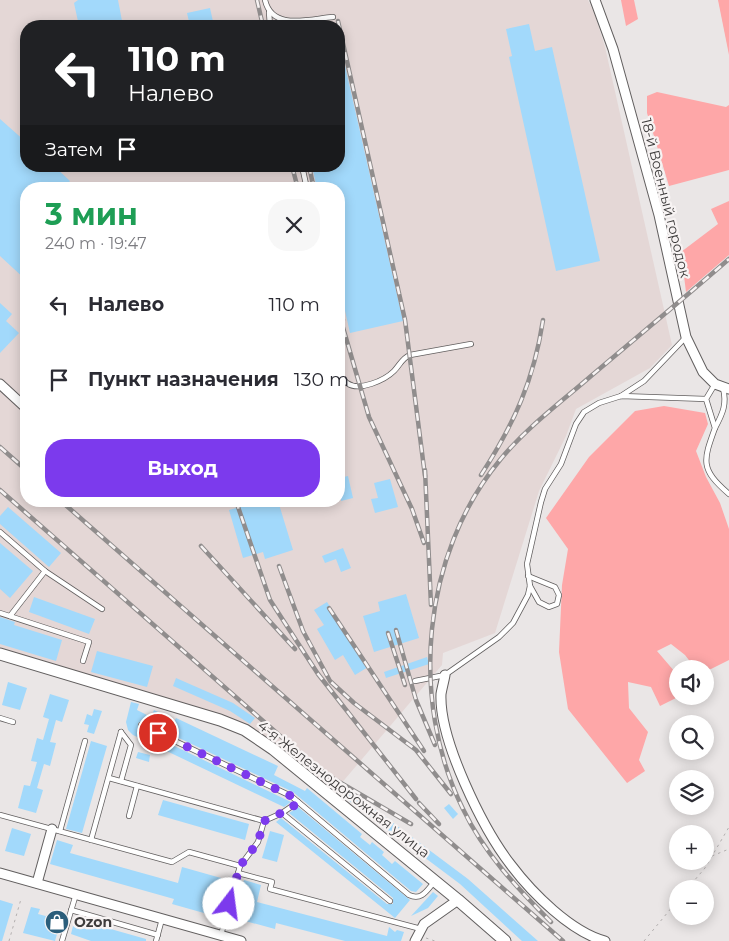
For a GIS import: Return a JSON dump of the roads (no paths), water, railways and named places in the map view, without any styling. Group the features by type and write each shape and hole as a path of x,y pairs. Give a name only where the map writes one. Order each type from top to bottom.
{"main road":[{"name":"4-я Железнодорожная улица","path":"0,654 212,717 245,730 272,749 506,941"}],"street":[{"name":"18-й Военный городок","path":"596,0 613,49 659,216 686,337 703,372 722,387"},
{"path":"0,384 20,402"},
{"path":"445,675 442,694 447,734 468,790 494,840 511,865 536,893 591,937 605,941"},
{"path":"37,883 56,830"},
{"path":"0,873 242,941"},
{"path":"415,941 420,929 432,917 458,900"}],"lane":[{"path":"265,0 270,20"},
{"path":"269,12 279,19 284,20"},
{"path":"301,20 333,17"},
{"path":"528,576 555,587 559,595 557,604 549,607 539,602 530,586 528,576 527,564 545,489 561,464 576,424 584,412 599,403 621,396 644,381 686,337"},
{"path":"345,381 349,385 359,387 379,380 393,372 410,355 471,344"},
{"path":"621,396 706,400 722,387 726,400 724,412 706,449 706,462 710,474 728,494"},
{"path":"706,400 715,428"},
{"path":"0,532 45,571 102,609"},
{"path":"10,616 45,571"},
{"path":"415,681 445,675 499,638 513,623 524,605 530,586"},
{"path":"0,613 90,642 84,661"},
{"path":"0,718 13,722"},
{"path":"141,725 291,796 409,895 415,898 421,897 435,881"},
{"path":"91,840 121,732 131,745 121,781"},
{"path":"56,830 85,741"},
{"path":"109,778 264,821 282,813 298,802"},
{"path":"129,816 137,786"},
{"path":"282,813 390,901"},
{"path":"0,815 172,862 189,852 240,866"},
{"path":"221,935 240,866 258,842 264,821"},
{"path":"238,873 272,882 270,889 420,929"},
{"path":"62,941 76,894"},
{"path":"71,910 158,934"},
{"path":"156,941 162,919"}],"railway":[{"path":"257,0 262,20"},
{"path":"345,52 405,320 425,476"},
{"path":"294,172 296,182"},
{"path":"310,172 312,182"},
{"path":"551,922 514,883 491,855 471,825 446,767 435,722 430,675 432,629 440,583 454,539 474,498 510,448 544,416 729,259"},
{"path":"481,475 503,438 521,401 534,362 543,320"},
{"path":"345,335 369,417 412,509 424,543"},
{"path":"0,447 20,465"},
{"path":"425,470 431,605"},
{"path":"0,490 311,763 329,776 411,824"},
{"path":"68,507 563,941"},
{"path":"238,507 270,600 318,674 416,799"},
{"path":"201,546 295,649"},
{"path":"279,566 303,631 330,681 354,703 416,750 451,794"},
{"path":"329,608 424,751"},
{"path":"396,630 416,700 435,745"},
{"path":"388,633 405,685"},
{"path":"419,803 439,824"}],"place":[{"name":"Ozon","path":"57,922"}]}
